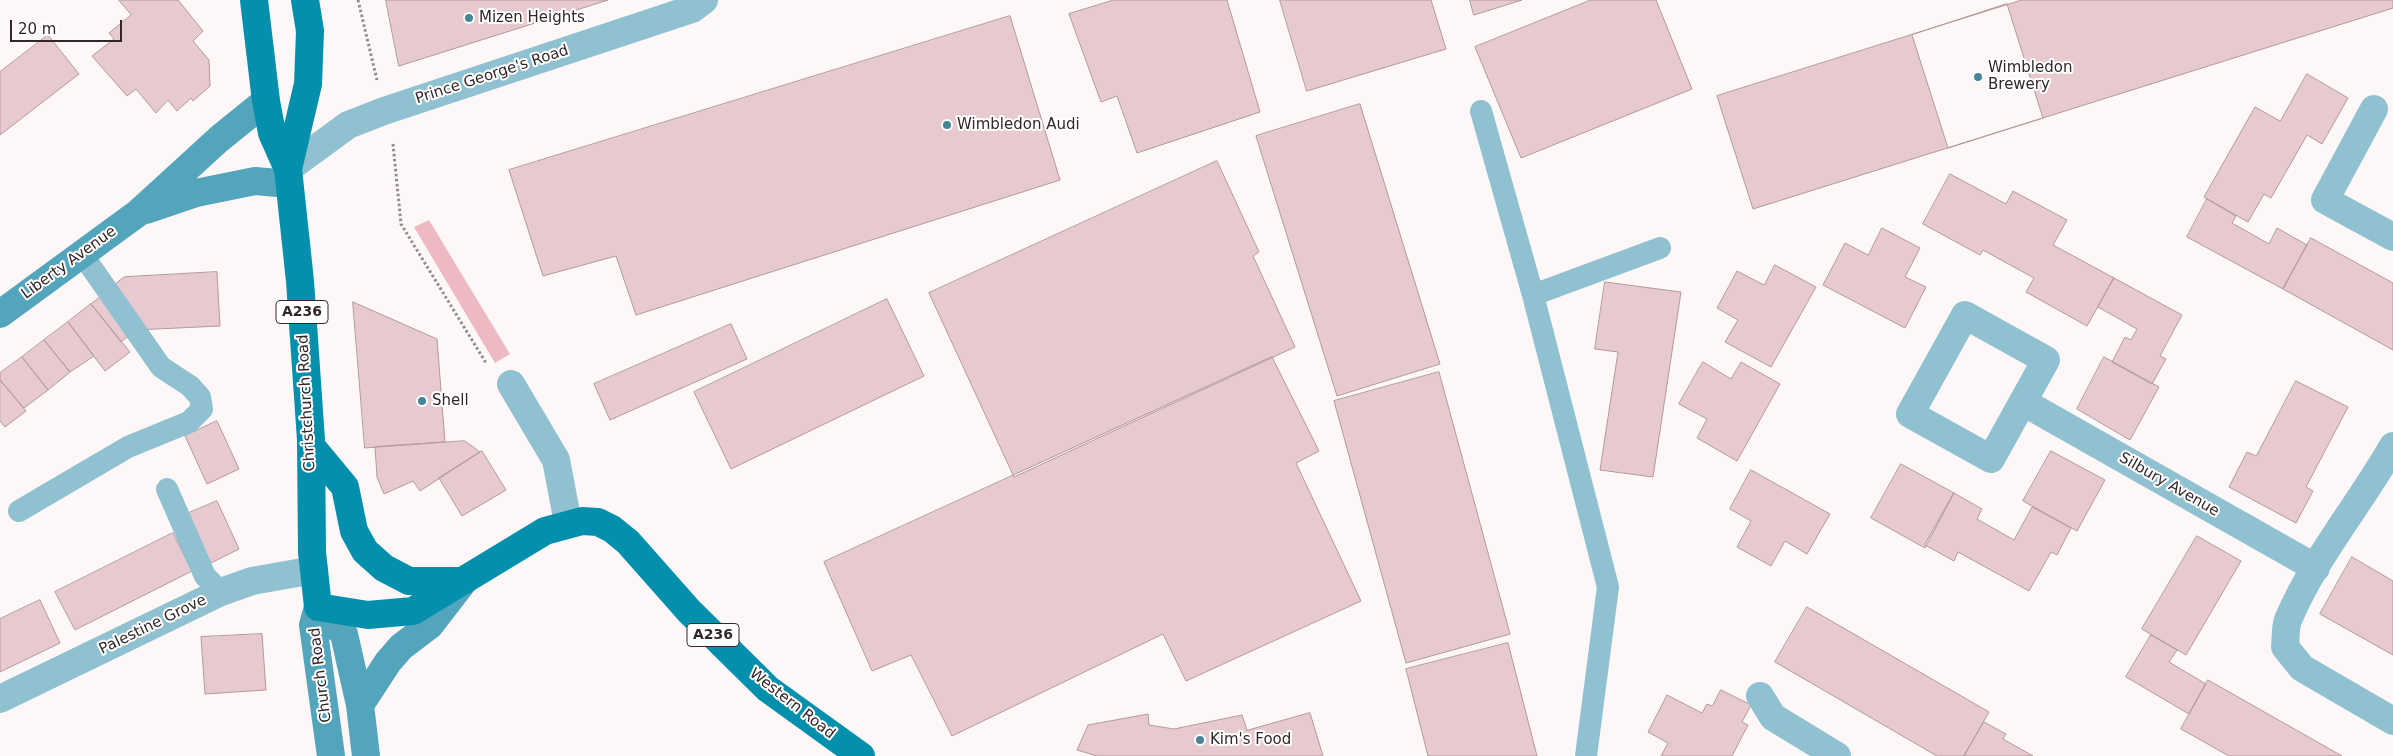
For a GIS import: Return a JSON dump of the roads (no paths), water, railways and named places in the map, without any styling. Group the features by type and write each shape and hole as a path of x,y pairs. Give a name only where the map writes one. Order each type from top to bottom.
{"main road":[{"name":"Christchurch Road","path":"254,0 266,101 272,133 289,176 300,281 311,446 314,570 318,607"},
{"name":"Christchurch Road","path":"289,176 308,84 310,31 305,0"},
{"path":"311,446 345,487 354,531 365,551 384,568 409,580 464,581"},
{"name":"Western Road","path":"318,607 368,615 413,611 545,530 568,523 598,522 612,529 628,542 689,611 768,689 861,756"}],"street":[{"name":"Prince George's Road","path":"289,176 348,125 410,102 692,10 704,0"},
{"name":"Liberty Avenue","path":"0,314 138,212 219,139 266,101"},
{"path":"2374,109 2325,200 2393,237"},
{"name":"Liberty Avenue","path":"138,212 196,193 289,176"},
{"path":"1965,315 2046,360 2023,402 1991,459 1910,414 1965,315"},
{"path":"511,384 556,460 568,523"},
{"name":"Silbury Avenue","path":"2023,402 2316,568"},
{"path":"2393,446 2376,476 2316,568 2288,622 2285,647 2302,668 2393,721"},
{"name":"Palestine Grove","path":"0,699 222,592 252,581 314,570"},
{"name":"Western Road","path":"360,705 388,662 401,647 430,625 464,581"},
{"name":"Church Road","path":"318,607 344,634 360,705 366,756"},
{"name":"Church Road","path":"318,607 313,626 331,756"},
{"path":"1760,696 1773,717 1836,756"}],"lane":[{"path":"1482,111 1533,295 1608,587 1586,756"},
{"path":"1533,295 1660,248"},
{"path":"20,511 128,447 189,422 202,409 200,397 190,386 161,368 82,254"},
{"path":"167,489 205,576 222,592"}],"place":[{"name":"Mizen Heights","path":"469,18"},
{"name":"Wimbledon Brewery","path":"1978,77"},
{"name":"Wimbledon Audi","path":"947,125"},
{"name":"Shell","path":"422,401"},
{"name":"Kim's Food","path":"1200,740"}]}
